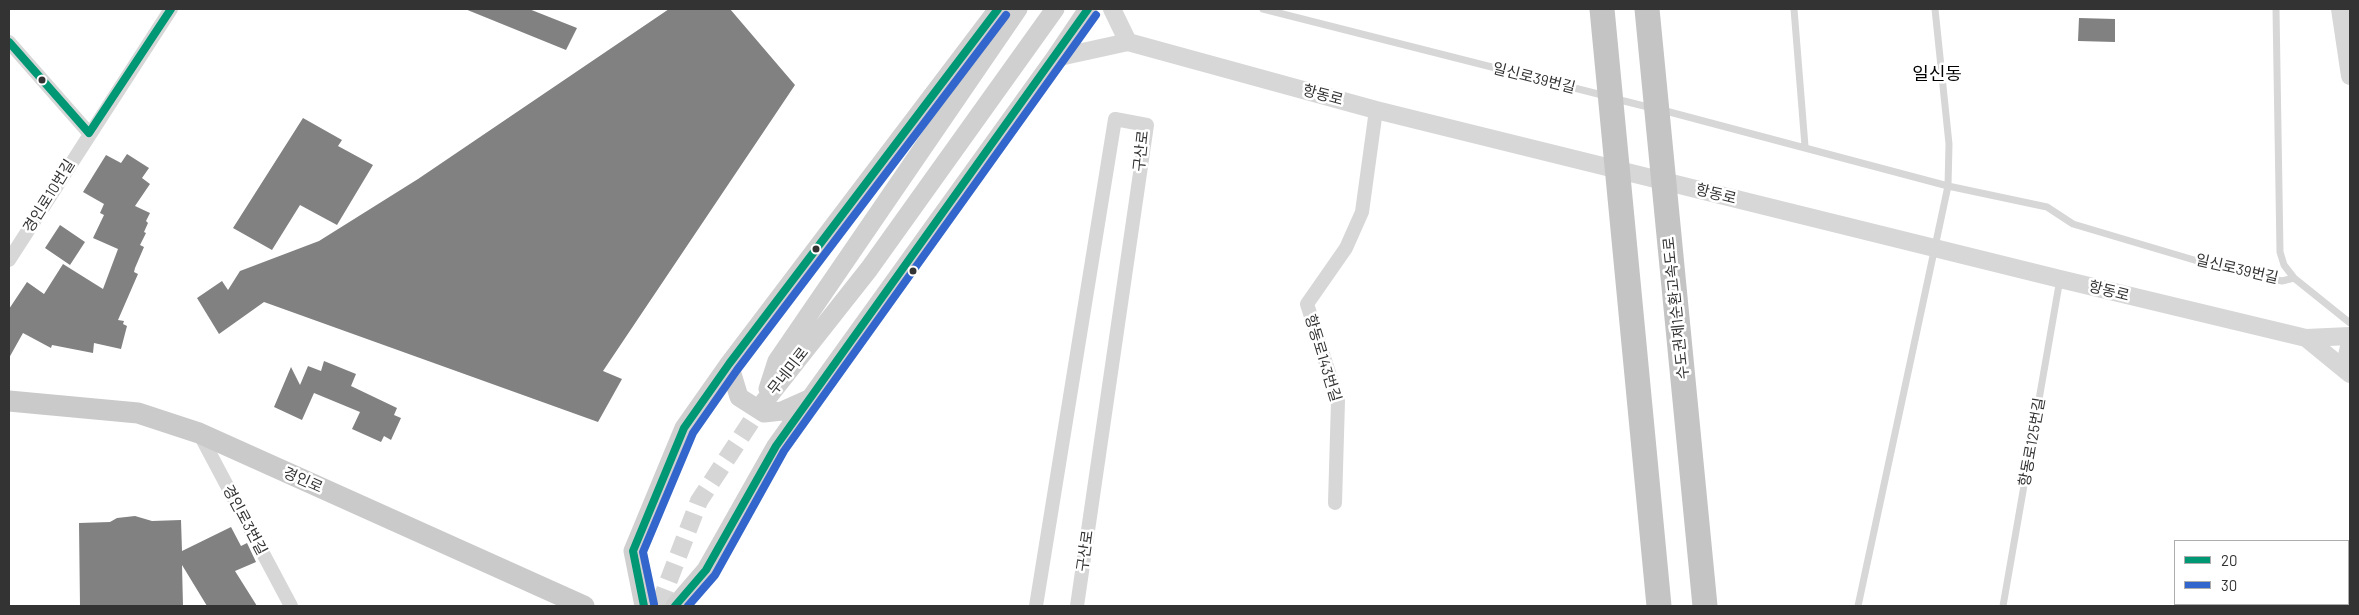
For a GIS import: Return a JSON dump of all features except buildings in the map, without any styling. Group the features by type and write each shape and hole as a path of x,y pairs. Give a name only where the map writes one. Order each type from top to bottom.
{"highway":[{"path":"1602,9 1659,606"},
{"name":"수도권제1순환고속도로","path":"1647,9 1705,606"}],"main road":[{"path":"644,606 633,552 684,428 729,364 998,9"},
{"name":"무네미로","path":"1018,9 777,361 764,402 869,269 1055,9"},
{"path":"675,606 706,570 776,446 1055,58 1088,9"},
{"path":"729,364 740,397 764,413 782,411 810,399"},
{"name":"경인로","path":"9,401 138,413 199,433 584,606"}],"street":[{"name":"경인로10번길","path":"9,260 89,133 171,9"},
{"path":"1112,9 1128,42"},
{"path":"2340,9 2350,76"},
{"path":"9,42 89,133"},
{"name":"항동로","path":"1055,58 1128,42 1376,110 2060,279 2306,338 2350,336"},
{"name":"항동로143번길","path":"1335,503 1338,400 1307,304 1346,248 1362,212 1376,110"},
{"name":"구산로","path":"1036,606 1116,119 1147,125 1077,606"},
{"name":"항동로","path":"2306,338 2350,372"},
{"path":"2350,342 2347,356 2350,372"},
{"name":"경인로3번길","path":"199,433 291,606"}],"lane":[{"name":"일신로39번길","path":"1263,9 1805,146 1948,186 2047,207 2073,224 2220,268 2282,281 2294,278 2284,266 2280,252 2276,9"},
{"path":"1794,9 1805,146"},
{"path":"1858,606 1948,186 1949,144 1936,9"},
{"path":"2294,278 2350,323"},
{"name":"항동로125번길","path":"2004,606 2060,279"}],"tunnel":[{"path":"659,606 699,501 764,402"}],"transit line":[{"name":"20","path":"89,133 171,9"},
{"name":"20","path":"644,606 633,551 684,428 729,364 998,9"},
{"name":"20","path":"675,606 706,570 776,446 1088,9"},
{"name":"30","path":"654,604 643,552 693,433 737,370 1006,15"},
{"name":"30","path":"688,606 715,575 784,451 1096,15"},
{"name":"20","path":"9,42 89,133"}],"district":[{"name":"일신동","path":"1937,74"}]}
